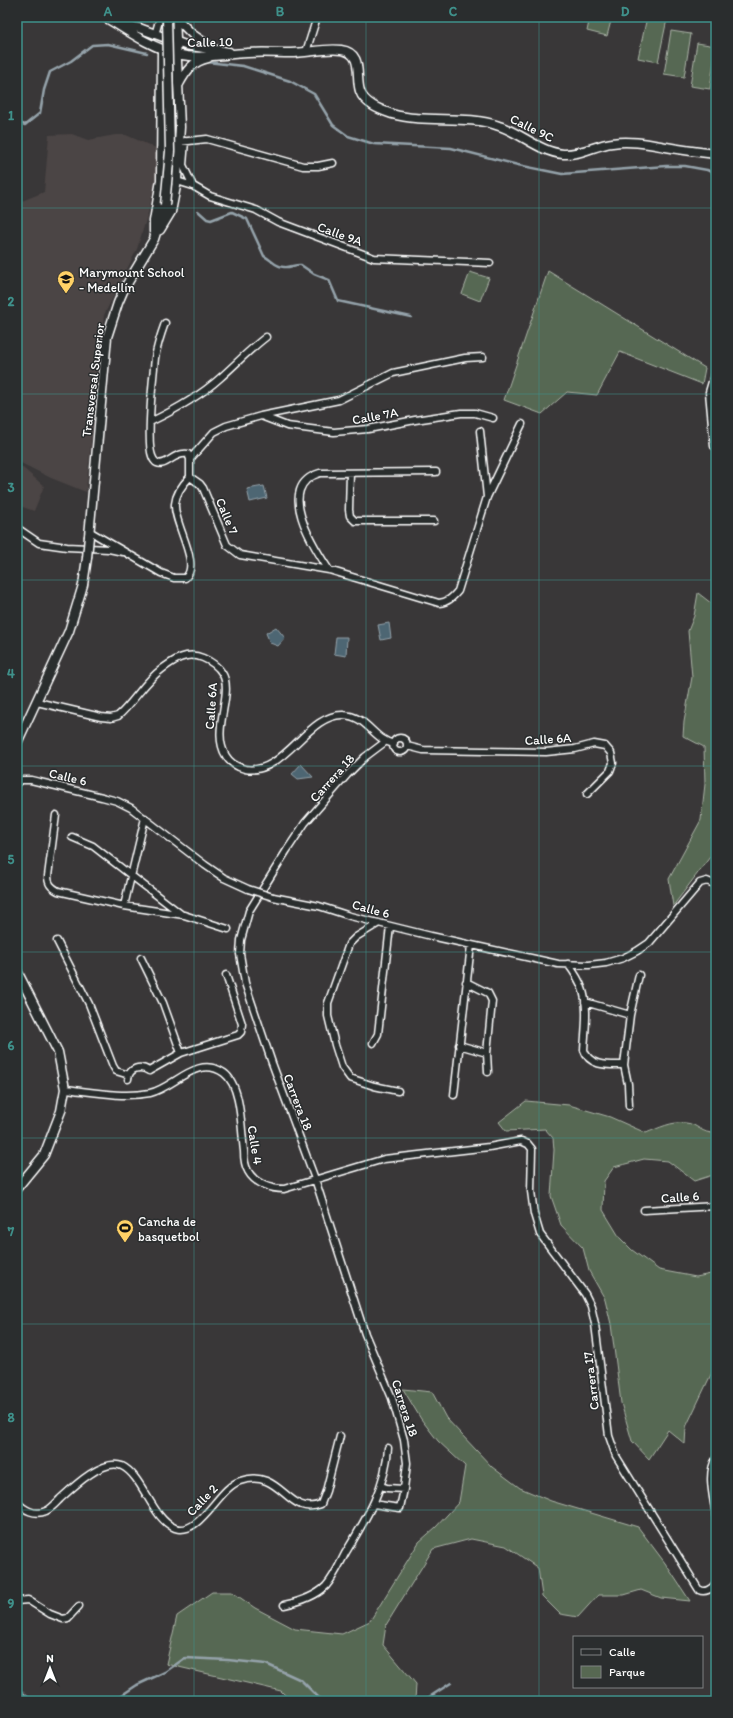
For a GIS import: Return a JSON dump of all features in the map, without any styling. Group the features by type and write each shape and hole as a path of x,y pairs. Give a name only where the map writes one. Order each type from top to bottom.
{"main road":[{"name":"Calle 10","path":"105,17 131,34 162,49 177,54 340,50 349,52 355,57 358,66 360,91 365,99"},
{"name":"Transversal Superior","path":"17,743 69,631 83,586 107,337 124,288 154,239 165,205 170,150 167,17"},
{"path":"154,239 154,221 161,180 173,140 180,127 175,17"},
{"path":"175,17 192,34 215,53 195,63 189,68 178,84"},
{"name":"Calle 10","path":"115,23 139,28 176,43 215,53"},
{"path":"162,49 162,115 166,136 173,140"},
{"name":"Calle 9C","path":"365,99 374,107 392,114 426,119 471,120 499,126 550,151 563,154 576,154 612,143 635,142 716,154"},
{"path":"154,239 171,212 176,181 173,140 162,115"},
{"path":"17,971 58,1052 65,1089 61,1111 44,1155 17,1188"}],"street":[{"path":"155,35 160,17"},
{"path":"306,52 317,17"},
{"path":"193,186 173,140 207,139 303,166 318,166 333,163"},
{"name":"Calle 9A","path":"161,180 176,181 193,186 210,196 256,210 278,222 374,258 490,263"},
{"path":"89,534 161,573 182,579 188,576 192,562 178,524 174,505 182,486 190,478 190,459 188,454 182,453 177,454 166,463 156,462 152,457 150,448 150,422 155,358 165,323"},
{"path":"150,422 179,409 204,391 266,337"},
{"path":"190,459 214,432 226,426 261,416 339,400 394,373 465,358 484,357"},
{"path":"714,446 709,392 716,368"},
{"name":"Calle 7A","path":"261,416 287,426 334,432 362,430 460,413 475,413 493,418"},
{"path":"487,497 522,424"},
{"path":"480,430 487,497"},
{"path":"328,570 304,528 299,504 300,491 304,483 312,476 320,473 436,472"},
{"path":"350,473 349,510 350,516 355,521 434,521"},
{"name":"Calle 7","path":"190,478 200,484 203,488 225,541 231,550 240,555 328,570 439,602 446,602 453,598 458,591 487,497"},
{"path":"18,529 39,543 69,547 109,549 128,554"},
{"name":"Calle 6A","path":"37,702 101,717 111,718 118,716 152,676 183,656 197,656 216,666 223,674 225,689 220,726 220,741 228,760 237,767 259,769 272,763 318,724 334,716 342,715 358,718 385,742 394,744"},
{"path":"402,738 405,740 407,746 405,750 401,752 397,751 394,748 395,740 402,738"},
{"name":"Carrera 18","path":"374,1504 400,1508 404,1489 406,1463 404,1440 392,1398 365,1334 315,1179 272,1063 245,984 240,954 241,940 249,911 264,884 305,824 347,775 365,757 385,742"},
{"name":"Calle 6A","path":"407,746 423,750 546,752 575,749 594,744 605,746 611,753 613,762 610,771 587,794"},
{"name":"Calle 6","path":"17,783 20,780 31,780 117,801 131,808 145,818 224,878 248,889 273,897 319,906 350,916 390,926 558,964 606,963 623,958 649,943 660,932 700,883 707,881 716,885"},
{"path":"56,815 48,882 52,888 58,891 124,906 184,915 228,929"},
{"path":"124,906 145,818"},
{"path":"72,837 93,846 184,915"},
{"path":"379,923 356,937 349,944 328,1003 328,1016 331,1032 342,1067 350,1078 374,1086 398,1091"},
{"path":"373,1043 378,1034 390,926"},
{"path":"57,941 93,1012 113,1066 116,1071 128,1077 134,1069 138,1067 149,1070 181,1053 238,1035 241,1032 242,1024 226,975"},
{"path":"454,1095 471,945"},
{"path":"141,958 163,1003 181,1053"},
{"path":"568,964 578,978 583,989 586,1002 584,1050 586,1056 591,1061 600,1064 624,1065"},
{"path":"629,1106 628,1084 624,1065 630,1015 639,975"},
{"path":"466,982 491,996 492,1001 487,1053 488,1072"},
{"path":"586,1002 630,1015"},
{"path":"459,1045 487,1053"},
{"name":"Calle 4","path":"65,1089 108,1094 148,1093 160,1090 194,1070 203,1068 217,1069 225,1073 232,1081 238,1096 244,1156 248,1172 259,1183 270,1189 284,1189 384,1159 489,1147 521,1141 528,1144"},
{"path":"149,1070 150,1078"},
{"name":"Carrera 17","path":"528,1144 532,1148 531,1191 534,1214 540,1234 585,1294 591,1306 595,1324 609,1436 616,1456 699,1590 704,1591 713,1588 716,1583"},
{"name":"Calle 6","path":"644,1210 716,1206"},
{"name":"Calle 2","path":"17,1502 24,1509 34,1513 47,1511 92,1473 112,1465 122,1466 138,1482 160,1516 166,1523 175,1528 186,1530 194,1525 232,1484 242,1480 262,1479 270,1481 298,1505 307,1507 316,1506 321,1504 326,1491 340,1436"},
{"path":"284,1605 294,1603 314,1594 326,1586 370,1513 386,1471 388,1448"},
{"path":"716,1459 711,1478 716,1516"},
{"path":"381,1486 387,1488 404,1489"},
{"path":"17,1601 28,1600 50,1614 63,1619 68,1618 79,1606"}],"shaded area":[{"name":"Marymount School - Medellín","path":"72,134 88,140 115,135 126,135 156,148 157,173 149,210 137,249 104,315 86,492 51,478 17,461 17,203 44,192 49,135"},
{"path":"17,463 44,486 34,511 17,505"}],"green space":[{"path":"590,17 612,17 607,36 587,31"},
{"path":"647,17 667,19 658,62 638,58"},
{"path":"671,31 691,34 684,77 664,74"},
{"path":"697,43 716,46 710,89 690,86"},
{"path":"548,271 705,368 702,384 620,352 597,395 567,392 542,414 504,400"},
{"path":"470,272 489,278 480,301 462,294"},
{"path":"698,593 716,607 716,849 673,906 669,879 701,820 705,784 704,747 683,736 692,677 688,631 694,616"},
{"path":"526,1101 569,1105 610,1117 646,1133 666,1125 681,1123 694,1125 703,1131 716,1133 716,1174 694,1181 668,1161 644,1159 614,1167 604,1181 603,1210 620,1238 632,1250 659,1270 696,1277 716,1273 716,1364 686,1427 685,1444 668,1430 649,1459 632,1441 621,1403 611,1324 605,1299 589,1271 583,1248 561,1225 551,1196 554,1150 553,1138 545,1129 506,1131 499,1122"},
{"path":"403,1389 432,1392 446,1418 492,1467 520,1488 551,1501 638,1527 665,1563 690,1601 661,1598 641,1590 624,1595 598,1595 578,1617 560,1614 542,1596 538,1568 506,1546 471,1539 433,1549 386,1625 383,1645 416,1684 415,1701 291,1701 281,1691 166,1664 177,1616 212,1592 232,1592 255,1608 295,1629 342,1634 370,1621 419,1542 436,1527 459,1502 465,1466 438,1441 421,1419"}],"water":[{"path":"264,486 267,498 250,502 247,489"},
{"path":"389,623 391,638 381,640 378,625"},
{"path":"276,627 285,638 278,646 270,643 266,633"},
{"path":"336,637 347,637 346,656 334,654"},
{"path":"301,764 313,777 298,779 292,774"}],"waterway":[{"path":"17,122 25,125 40,113 44,90 50,72 71,61 92,45 108,44 147,53"},
{"path":"207,62 243,66 290,81 314,94 333,125 348,136 374,144 451,148 518,165 562,174 666,166 685,166 707,170 716,174"},
{"path":"198,211 207,219 211,220 232,212 247,219 264,256 281,267 301,265 314,274 329,280 338,301 411,317"},
{"path":"113,1701 137,1685 165,1672 185,1658 266,1664 301,1680 321,1700 325,1701"},
{"path":"423,1701 451,1683"},
{"path":"17,1688 34,1701"}],"place":[{"name":"Marymount School - Medellín","path":"66,294"},
{"name":"Cancha de basquetbol","path":"125,1243"}]}
